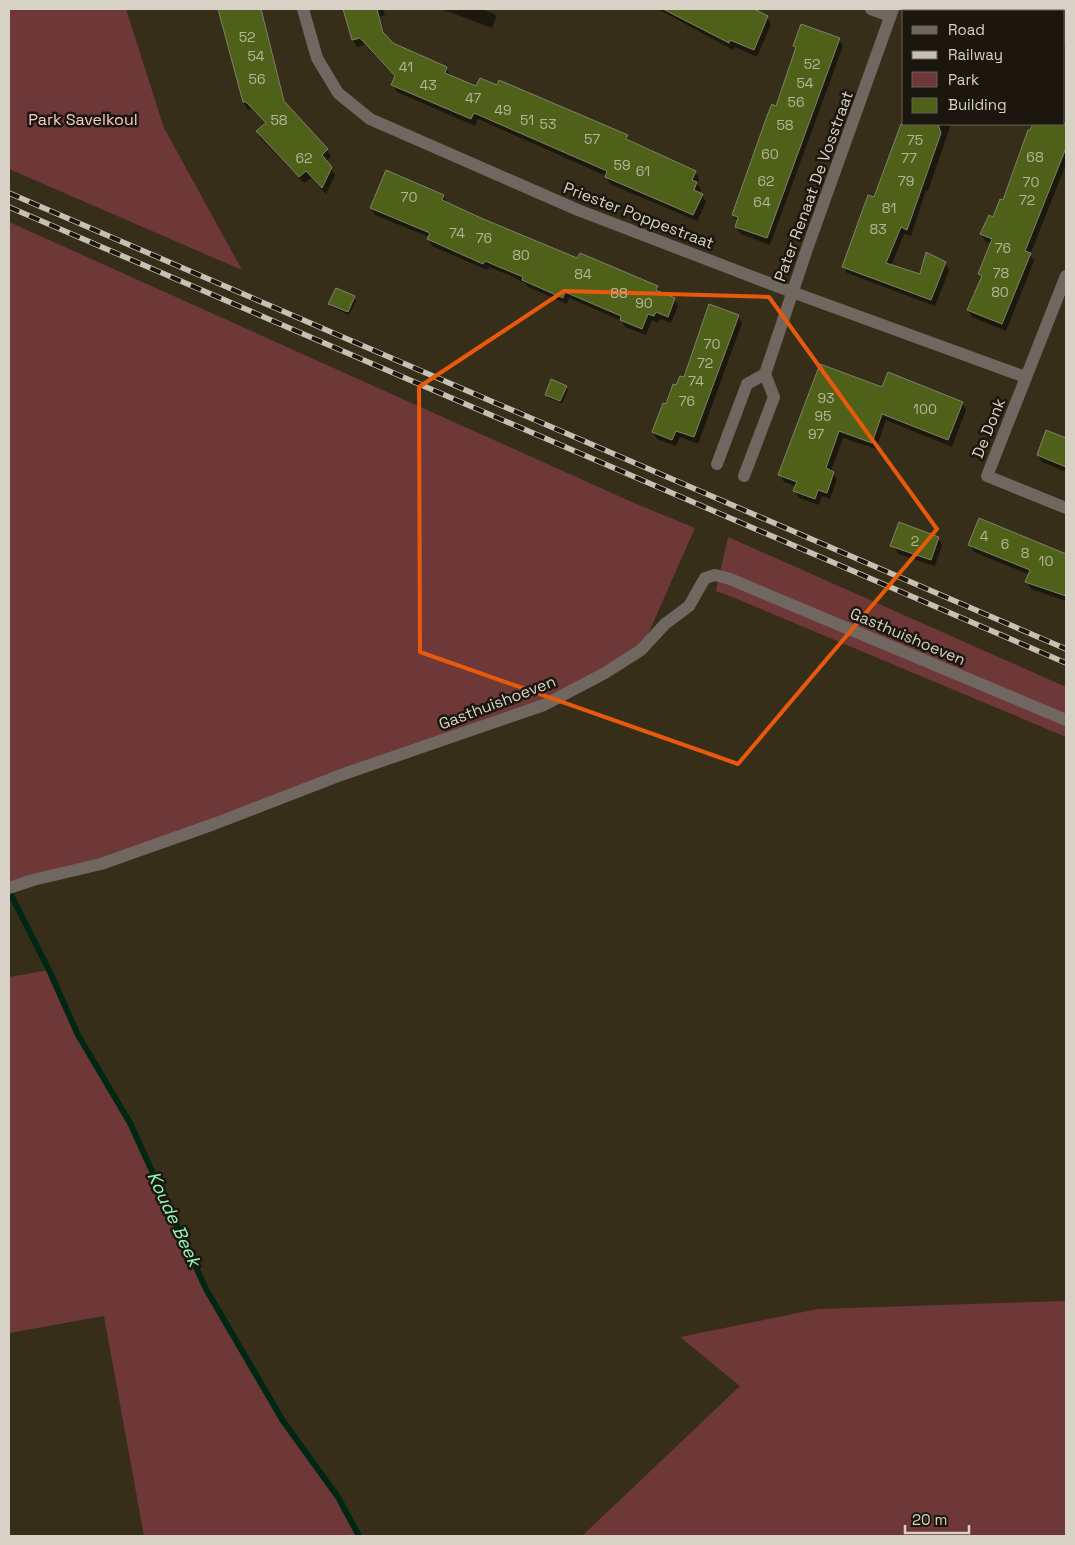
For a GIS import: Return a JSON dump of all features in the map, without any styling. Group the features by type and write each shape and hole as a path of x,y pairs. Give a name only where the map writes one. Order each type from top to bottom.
{"street":[{"name":"Priester Poppestraat","path":"303,9 317,58 338,94 370,119 578,210 792,292 1026,378"},
{"path":"871,9 892,13"},
{"name":"Pater Renaat De Vosstraat","path":"765,374 792,292 892,13"},
{"path":"1026,378 1066,276"},
{"path":"717,464 747,384 765,374 774,397 744,476"},
{"name":"De Donk","path":"1026,378 986,476 1066,508"},
{"name":"Gasthuishoeven","path":"9,888 33,880 101,864 214,824 341,775 544,705 605,673 641,650 665,624 689,606 704,578 715,575 730,578 1066,720"}],"highlighted area":[{"path":"564,291 769,297 937,529 738,764 420,652 419,387"}],"green space":[{"name":"Park Savelkoul","path":"9,9 126,9 164,128 242,270 9,169"},
{"path":"9,222 634,503 695,528 641,650 576,688 214,824 9,888"},
{"path":"728,537 1066,687 1066,737 716,591"},
{"path":"49,970 78,1035 130,1123 206,1289 283,1421 338,1497 359,1536 144,1536 104,1316 9,1333 9,977"},
{"path":"1066,1301 1066,1536 582,1536 740,1386 680,1337 818,1309"}],"building":[{"path":"218,9 261,9 284,101 328,149 322,155 332,167 322,188 306,171 299,177 256,131 266,123 246,102 243,102"},
{"path":"343,9 377,9 383,32 393,43 447,67 445,73 476,86 480,78 497,85 499,80 628,135 626,139 696,171 692,180 697,182 694,190 703,194 693,215 605,177 607,171 474,113 471,119 391,85 395,76 360,38 352,40"},
{"path":"663,9 754,9 768,16 754,50 730,40 729,43"},
{"path":"801,24 840,38 767,238 735,227 738,217 732,215 767,116 772,104 776,106 796,47 793,46"},
{"path":"901,124 938,125 941,133 907,230 901,227 886,263 920,274 926,252 946,262 931,300 842,267 868,195 874,197"},
{"path":"1066,124 1066,148 1025,251 1031,253 1002,324 967,310 982,276 978,274 992,239 980,234 989,215 993,217 1000,199 1003,200 1028,130 1032,125"},
{"path":"386,170 444,195 442,200 481,218 577,258 580,253 658,286 656,290 675,298 668,317 656,312 654,316 648,314 642,329 620,320 621,316 565,292 563,298 522,280 523,277 485,261 483,264 427,239 430,233 370,208"},
{"path":"336,288 355,296 348,312 328,304"},
{"path":"709,304 739,315 694,437 676,431 672,440 652,432 663,403 666,404 673,384 676,385 680,376 684,377"},
{"path":"820,364 882,387 888,372 963,402 948,440 882,414 872,443 839,431 826,468 834,472 827,493 818,490 815,499 793,491 797,482 778,475"},
{"path":"551,379 567,386 560,401 545,395"},
{"path":"1046,430 1066,438 1066,467 1037,455"},
{"path":"979,518 1066,554 1066,596 1025,582 1030,570 968,545"},
{"path":"899,522 939,537 931,560 890,546"}],"waterway":[{"name":"Koude Beek","path":"9,891 49,970 78,1035 130,1123 206,1289 283,1421 338,1497 359,1536"}],"railway":[{"path":"9,193 1066,649"},
{"path":"9,207 1066,663"}]}
